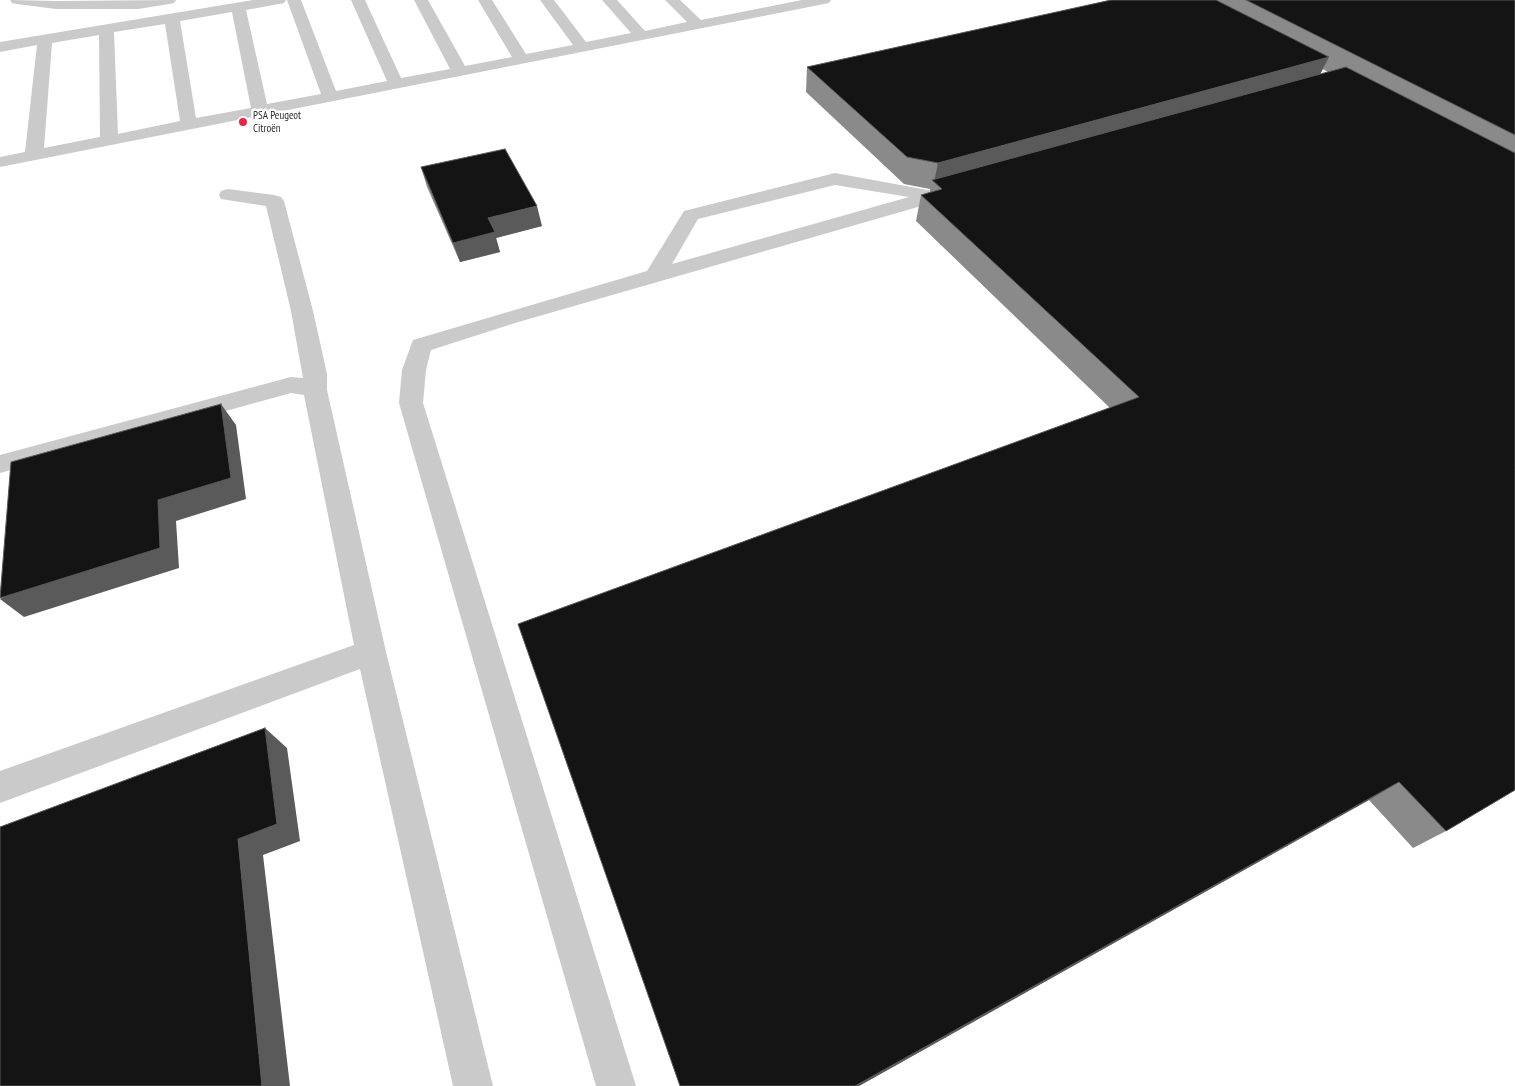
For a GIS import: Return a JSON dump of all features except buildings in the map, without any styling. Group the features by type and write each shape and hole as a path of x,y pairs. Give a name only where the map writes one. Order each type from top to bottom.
{"street":[{"path":"17,0 138,5 169,0"},
{"path":"0,47 279,0"},
{"path":"294,0 330,97"},
{"path":"358,0 396,84"},
{"path":"421,0 460,72"},
{"path":"485,0 521,60"},
{"path":"546,0 582,47"},
{"path":"609,0 641,36"},
{"path":"672,0 698,25"},
{"path":"0,162 698,25 743,10 824,0"},
{"path":"238,7 260,111"},
{"path":"172,18 189,125"},
{"path":"106,29 109,140"},
{"path":"34,155 45,39"},
{"path":"655,276 691,215 835,179 935,196"},
{"path":"616,1086 411,403 414,370 421,345 982,183"},
{"path":"228,196 274,201 302,311 315,374 315,390 371,652 473,1086"},
{"path":"0,464 291,385 305,386 315,390"},
{"path":"0,787 371,652"}],"place":[{"name":"PSA Peugeot Citroën","path":"243,122"}]}
